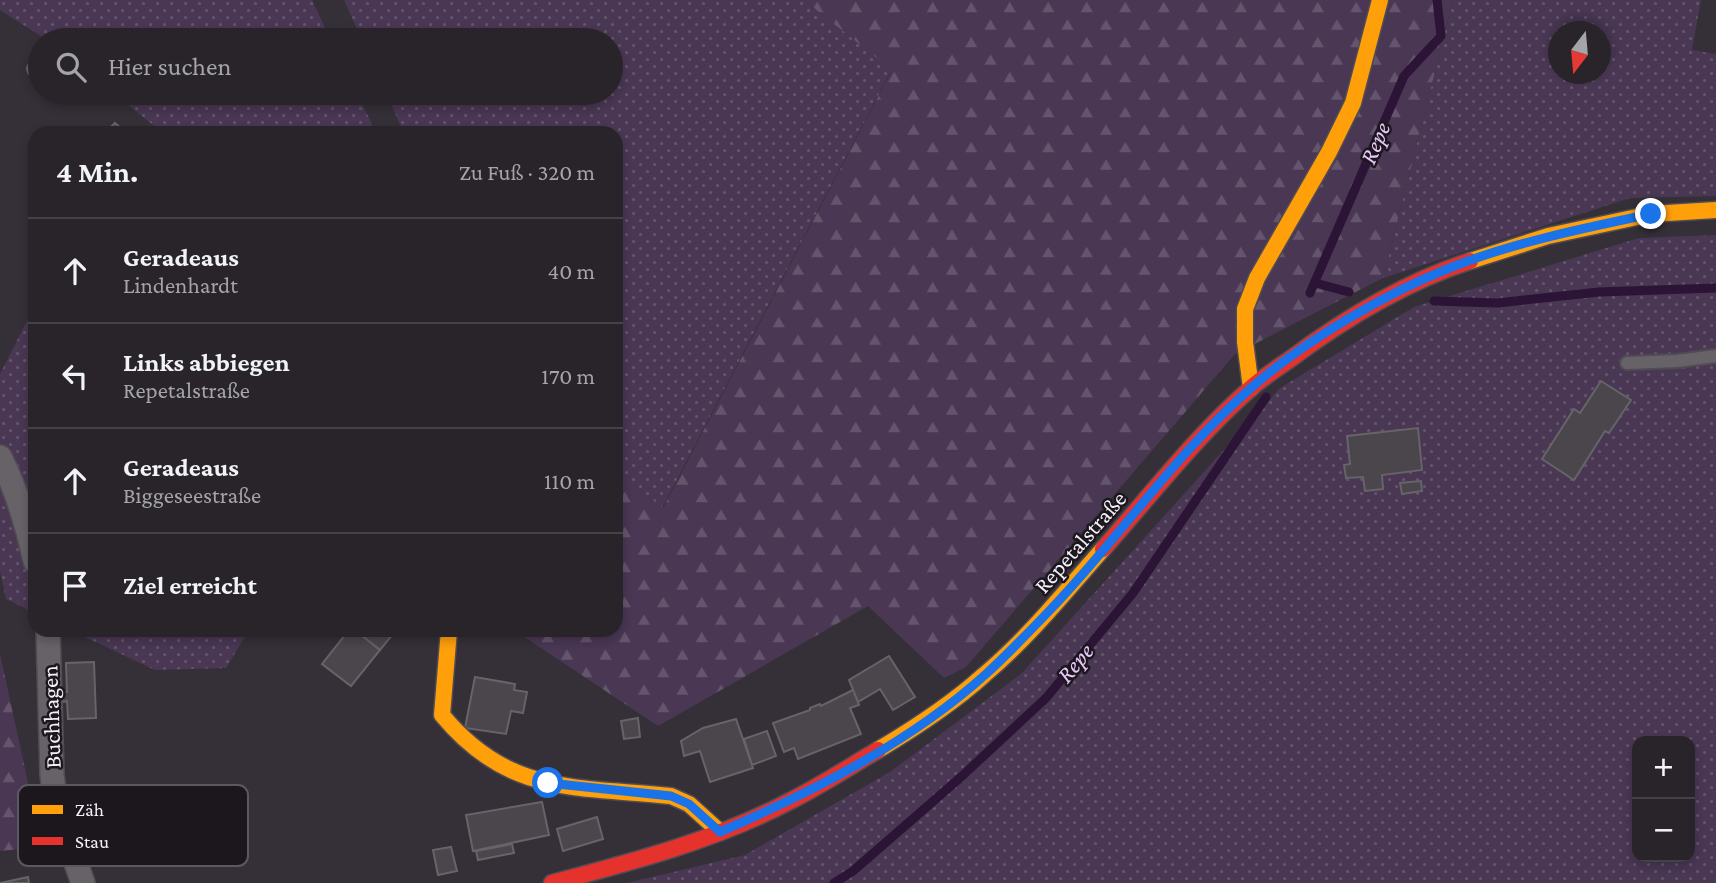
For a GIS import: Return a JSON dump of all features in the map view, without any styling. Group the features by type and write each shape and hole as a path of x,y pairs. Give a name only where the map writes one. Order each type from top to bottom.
{"street":[{"path":"1251,388 1245,342 1245,309 1257,278 1329,152 1353,103 1380,0"},
{"name":"Repetalstraße","path":"552,883 626,863 720,832 789,802 922,724 985,675 1051,609 1192,447 1251,388 1316,340 1378,301 1452,267 1548,236 1651,214 1716,210"},
{"path":"0,457 10,477 28,530"},
{"name":"Buchhagen","path":"48,637 53,785"},
{"path":"448,637 442,715 455,732 518,774 548,783 671,796 689,804 720,832"},
{"name":"Buchhagen","path":"77,866 83,883"}],"lane":[{"path":"1626,363 1716,356"}],"green space":[{"path":"0,0 312,0 325,28 28,28 0,10"},
{"path":"344,0 804,0 892,69 662,508 623,477 623,126 401,126 391,105 623,105 623,28 357,28"},
{"path":"804,0 1453,0 1383,278 1235,354 966,667 944,678 868,606 658,726 524,637 623,637 623,477 663,508 892,70"},
{"path":"1453,0 1701,0 1692,50 1716,54 1716,196 1630,198 1383,278"},
{"path":"128,105 363,105 373,126 154,126"},
{"path":"1716,235 1716,883 627,883 745,855 890,772 1021,674 1280,388 1414,307 1639,238"},
{"path":"28,319 28,610 6,599 0,571 0,374"},
{"path":"85,637 245,637 226,668 155,670"},
{"path":"0,654 29,785 18,785 18,849 0,851"}],"building":[{"path":"1601,381 1631,400 1609,433 1605,431 1574,480 1542,459 1574,409 1580,413"},
{"path":"1418,428 1422,470 1382,475 1383,489 1365,491 1363,477 1346,478 1344,465 1350,464 1347,436"},
{"path":"1421,481 1422,491 1402,494 1400,483"},
{"path":"343,637 364,637 380,650 351,686 322,664"},
{"path":"364,637 390,637 380,650"},
{"path":"889,656 915,697 893,710 880,689 858,702 849,680"},
{"path":"94,662 96,718 68,719 67,701 63,702 63,692 67,692 66,663"},
{"path":"475,677 515,684 514,690 527,692 523,713 511,711 506,734 465,728"},
{"path":"853,690 859,705 850,708 861,734 798,759 794,748 784,752 773,723 820,704 821,706"},
{"path":"638,718 640,737 624,739 621,721"},
{"path":"736,719 753,768 710,782 700,751 684,756 681,741 703,728"},
{"path":"767,731 776,756 752,765 744,739"},
{"path":"542,802 549,835 473,851 466,815"},
{"path":"597,817 603,839 563,851 557,829"},
{"path":"512,844 514,853 478,860 476,851"},
{"path":"451,847 457,871 438,875 433,850"},
{"path":"28,877 29,883 0,883"}],"waterway":[{"name":"Repe","path":"1310,293 1404,76 1441,36 1437,0"},
{"path":"1315,283 1349,292"},
{"path":"1434,301 1497,303 1599,292 1716,288"},
{"name":"Repe","path":"834,883 853,871 961,777 1046,698 1133,593 1266,397"}],"traffic: slow":[{"path":"1251,388 1245,342 1245,309 1257,278 1329,152 1353,103 1380,0"},
{"path":"1470,261 1548,236 1651,214 1716,210"},
{"path":"878,750 946,706 1000,661 1103,549"},
{"path":"448,637 442,715 467,741 493,760 519,774 546,782 671,796 689,804 720,832"}],"traffic: jam":[{"path":"1103,549 1193,446 1231,406 1260,381 1331,330 1376,303 1422,280 1470,261"},
{"path":"552,883 643,858 733,827 801,795 878,750"}],"route":[{"path":"548,783 671,796 689,804 720,832 789,802 922,724 985,675 1051,609 1192,447 1251,388 1316,340 1378,301 1452,267 1548,236 1651,214"}]}
